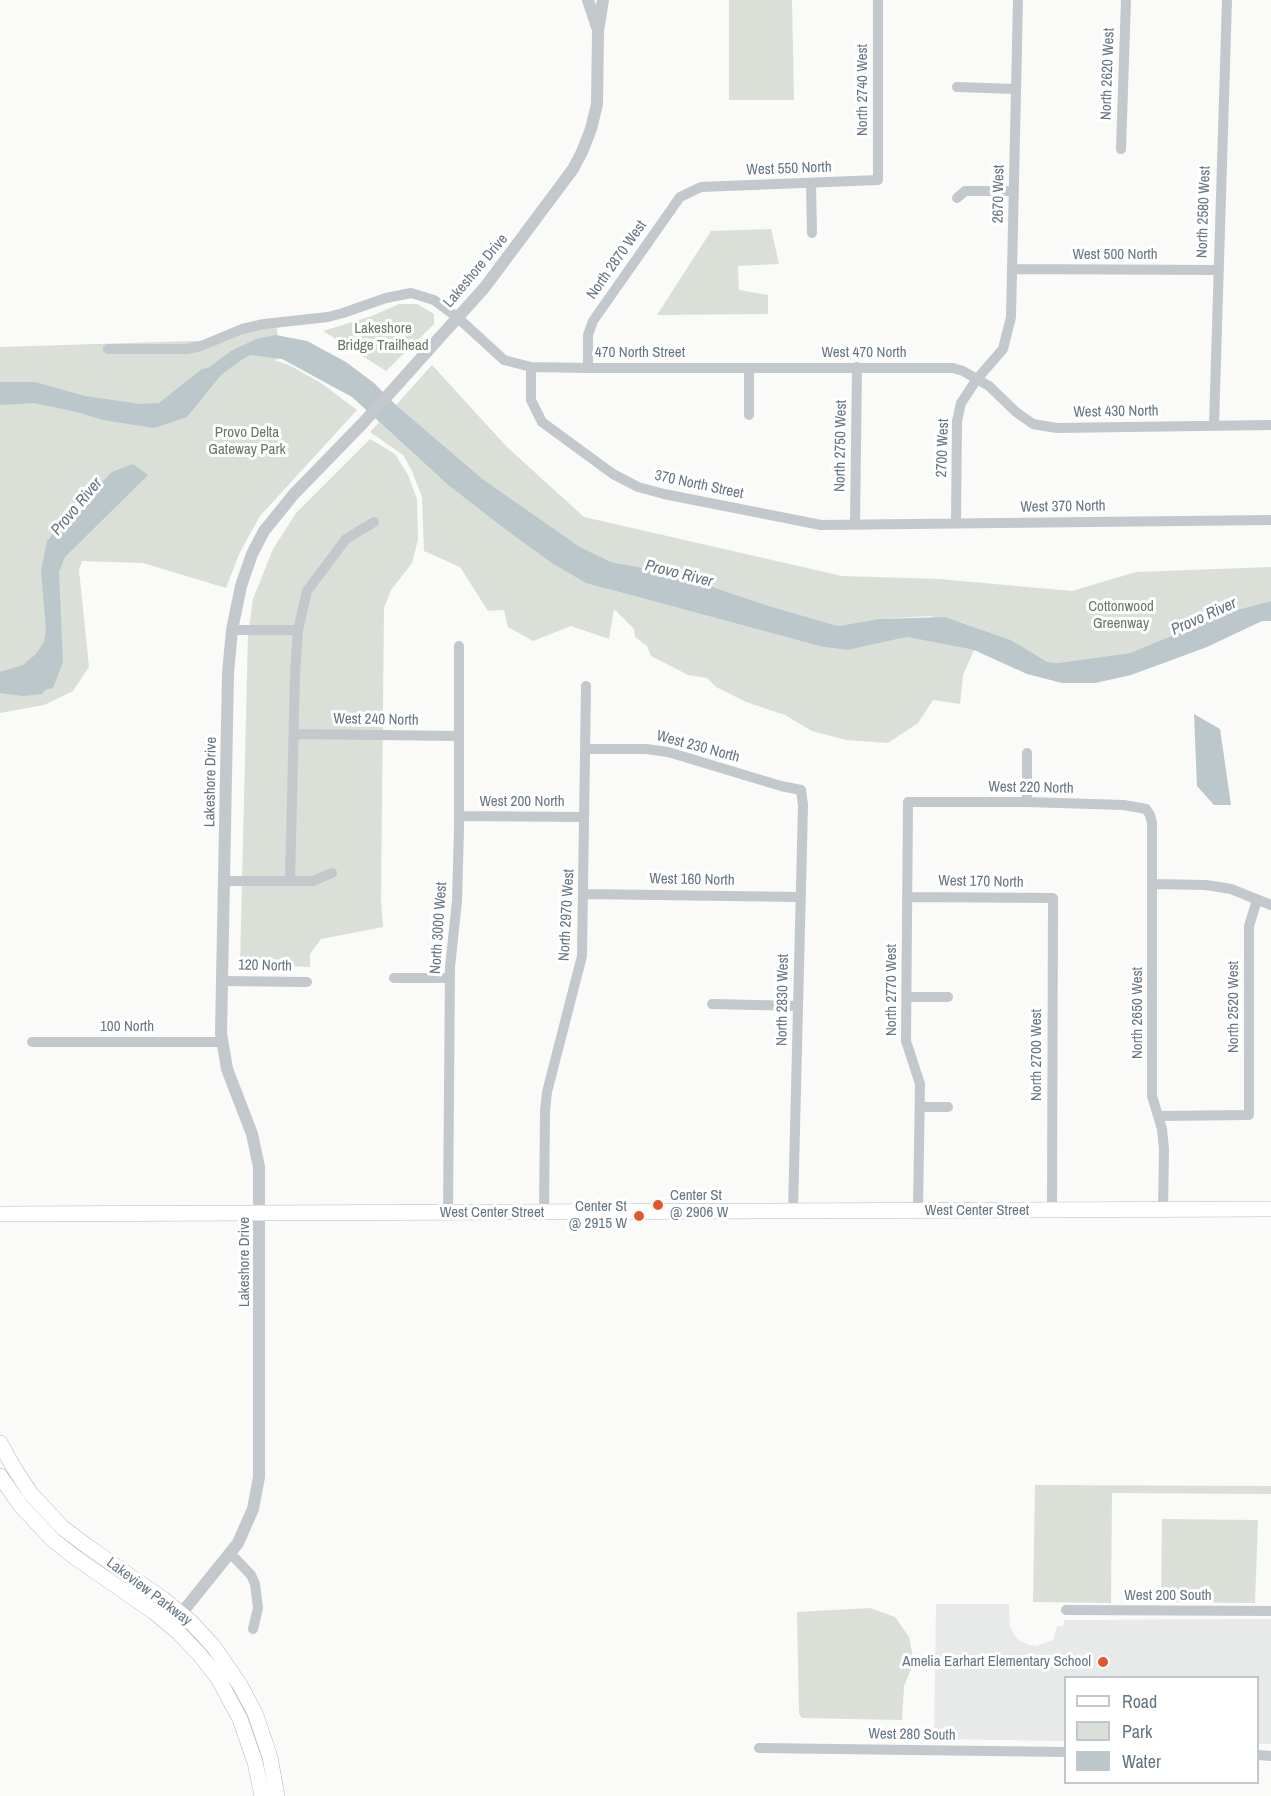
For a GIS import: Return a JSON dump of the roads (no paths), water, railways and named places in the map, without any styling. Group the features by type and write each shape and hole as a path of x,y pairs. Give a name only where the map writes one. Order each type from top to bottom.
{"main road":[{"name":"West Center Street","path":"0,1214 1271,1209"},
{"name":"Lakeview Parkway","path":"0,1443 22,1481 41,1506 63,1528 176,1620 234,1705 251,1747 262,1796"},
{"name":"Lakeview Parkway","path":"0,1476 21,1506 53,1540 214,1647 248,1698 266,1742 277,1796"}],"street":[{"path":"588,0 601,0"},
{"name":"Lakeshore Drive","path":"588,0 598,31"},
{"name":"Lakeshore Drive","path":"176,1620 231,1554 250,1520 259,1477 260,1178 255,1145 227,1069 222,1042 228,673 232,630 241,586 252,555 264,531 294,494 363,423 498,272 573,169 591,129 597,104 598,31 601,0"},
{"name":"North 2740 West","path":"878,0 878,180"},
{"name":"2670 West","path":"977,379 1003,350 1011,317 1018,0"},
{"name":"North 2620 West","path":"1121,149 1126,0"},
{"name":"North 2580 West","path":"1214,425 1227,0"},
{"path":"957,87 1016,89"},
{"name":"West 550 North","path":"701,187 878,180"},
{"path":"811,183 812,233"},
{"name":"North 2870 West","path":"588,369 588,336 593,321 680,197 701,187"},
{"path":"957,198 965,191 1014,191"},
{"name":"West 500 North","path":"1012,269 1217,270"},
{"path":"108,349 187,349 201,346 242,329 282,321 328,317 386,298 411,293 434,300 457,317 504,360 531,367"},
{"name":"470 North Street","path":"531,367 749,368"},
{"name":"370 North Street","path":"531,367 532,406 542,422 613,474 638,487 664,495 820,525 855,525"},
{"path":"749,368 749,415"},
{"name":"West 470 North","path":"749,368 953,368 964,371 977,379"},
{"name":"North 2750 West","path":"855,525 857,368"},
{"name":"West 430 North","path":"977,379 989,386 1016,412 1033,424 1057,428 1271,425"},
{"name":"2700 West","path":"956,523 957,421 961,404 977,379"},
{"name":"West 370 North","path":"855,525 1271,520"},
{"path":"290,880 298,630 307,591 346,539 374,522"},
{"path":"232,630 298,630"},
{"name":"North 3000 West","path":"448,1213 450,978 457,901 459,816 459,646"},
{"name":"North 2970 West","path":"544,1212 547,1092 582,956 586,686"},
{"name":"West 240 North","path":"294,734 458,736"},
{"name":"West 230 North","path":"585,749 646,749 668,752 801,790"},
{"path":"1027,753 1027,802"},
{"name":"North 2830 West","path":"793,1211 803,805 801,790"},
{"name":"West 220 North","path":"908,802 1124,805 1146,809 1150,815"},
{"name":"North 2770 West","path":"908,802 906,1041 920,1084 918,1211"},
{"name":"North 2650 West","path":"1150,815 1152,823 1152,1096 1162,1129 1164,1149 1163,1210"},
{"name":"West 200 North","path":"459,816 584,817"},
{"path":"224,881 313,880 332,873"},
{"path":"1152,884 1206,885 1231,889 1271,905"},
{"name":"West 160 North","path":"584,894 800,897"},
{"name":"West 170 North","path":"908,897 1053,898"},
{"name":"North 2700 West","path":"1052,1211 1053,898"},
{"name":"North 2520 West","path":"1158,1116 1249,1115 1250,926 1257,900"},
{"path":"394,978 450,978"},
{"name":"120 North","path":"222,981 307,982"},
{"path":"907,997 948,997"},
{"path":"712,1004 798,1006"},
{"name":"100 North","path":"32,1042 222,1042"},
{"path":"920,1107 948,1107"},
{"path":"231,1554 251,1575 255,1584 258,1608 253,1629"},
{"name":"West 200 South","path":"1066,1610 1271,1611"},
{"name":"West 280 South","path":"759,1748 1064,1752"}],"water":[{"path":"276,335 307,341 346,362 374,383 396,405 484,480 580,547 611,562 671,573 769,606 838,626 879,619 945,617 1011,640 1048,662 1058,663 1130,653 1229,612 1271,601 1271,621 1262,621 1207,647 1131,675 1095,683 1062,683 1027,674 974,650 907,637 848,650 823,647 586,583 550,562 448,485 352,397 282,359 250,355 221,375 187,417 154,428 103,420 34,403 0,405 0,382 35,382 85,396 140,404 159,403 202,369 208,368 231,351 256,339"},
{"name":"Provo River","path":"133,464 148,475 65,557 59,572 63,662 53,688 45,690 42,694 23,696 0,693 0,672 23,665 36,654 44,642 46,629 41,571 47,541 80,501 112,472"},
{"path":"1194,714 1220,729 1231,805 1214,805 1197,786"}],"place":[{"name":"Center St @ 2906 W","path":"658,1205"},
{"name":"Center St @ 2915 W","path":"639,1216"},
{"name":"Amelia Earhart Elementary School","path":"1103,1662"}],"park label":[{"name":"Lakeshore Bridge Trailhead","path":"383,338"},
{"name":"Provo Delta Gateway Park","path":"247,442"},
{"name":"Cottonwood Greenway","path":"1121,616"}]}
